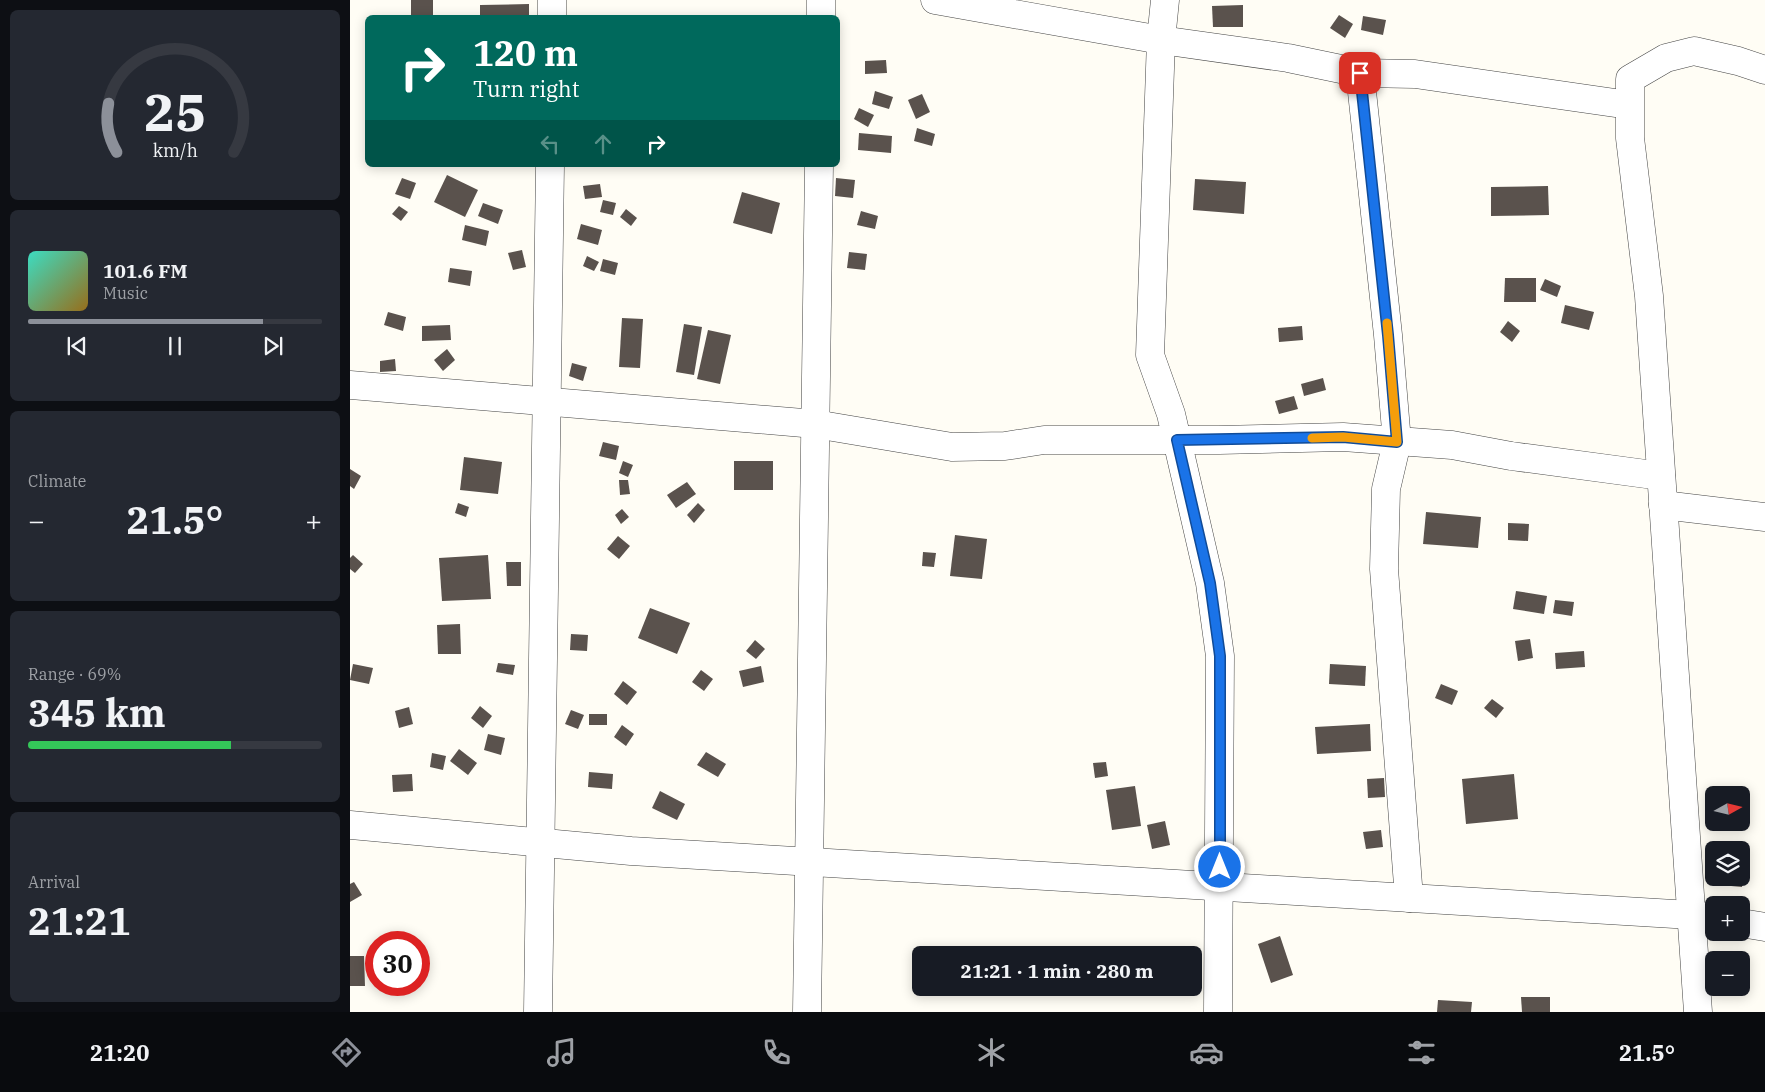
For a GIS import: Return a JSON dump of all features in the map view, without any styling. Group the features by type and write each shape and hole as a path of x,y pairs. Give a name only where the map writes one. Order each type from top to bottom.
{"street":[{"path":"552,0 552,15"},
{"path":"821,0 821,15"},
{"path":"935,0 1161,40 1288,58 1360,73 1415,74 1630,92"},
{"path":"1165,0 1161,40 1150,356 1171,414 1210,583 1220,656 1218,1012"},
{"path":"1698,1012 1702,916 1663,505 1649,296 1630,138 1630,92 1666,58 1694,51 1738,61 1765,70"},
{"path":"1360,73 1388,335 1397,442 1386,490 1384,569 1408,898"},
{"path":"538,1012 550,167"},
{"path":"807,1012 819,167"},
{"path":"350,385 815,424 952,447 1005,446 1044,440 1343,437 1452,445 1510,456 1661,476"},
{"path":"1663,505 1765,517"},
{"path":"350,825 631,851 1702,916"},
{"path":"1750,924 1765,927"}],"building":[{"path":"411,0 433,0 433,15 411,15"},
{"path":"529,4 529,15 480,15 480,5"},
{"path":"1243,5 1243,27 1213,27 1212,6"},
{"path":"1339,15 1353,24 1345,38 1330,28"},
{"path":"1363,16 1386,20 1383,35 1361,30"},
{"path":"886,60 887,73 865,74 865,61"},
{"path":"875,91 893,97 889,109 872,104"},
{"path":"922,94 930,112 916,119 908,100"},
{"path":"859,108 874,115 868,127 854,119"},
{"path":"917,128 935,134 932,146 914,141"},
{"path":"859,133 892,136 891,153 858,150"},
{"path":"447,175 478,190 465,217 434,202"},
{"path":"402,178 416,183 410,199 395,194"},
{"path":"836,178 855,180 853,198 835,196"},
{"path":"1195,179 1246,182 1244,214 1193,210"},
{"path":"600,184 602,197 585,199 583,186"},
{"path":"1548,186 1549,215 1491,216 1491,187"},
{"path":"742,192 780,203 772,234 733,223"},
{"path":"603,200 616,203 613,215 600,212"},
{"path":"483,203 503,210 498,224 478,216"},
{"path":"399,206 408,212 401,221 392,214"},
{"path":"626,209 637,218 631,226 620,217"},
{"path":"861,211 878,216 875,229 857,225"},
{"path":"581,224 602,230 598,245 577,239"},
{"path":"465,225 489,231 486,246 462,240"},
{"path":"522,250 526,267 513,270 508,253"},
{"path":"849,252 867,254 865,270 847,268"},
{"path":"587,256 599,262 594,271 583,266"},
{"path":"603,259 618,263 615,275 600,271"},
{"path":"450,268 472,271 470,286 448,282"},
{"path":"1505,278 1536,278 1536,302 1504,302"},
{"path":"1545,279 1561,286 1557,297 1540,290"},
{"path":"1565,305 1594,312 1589,330 1561,323"},
{"path":"388,312 406,317 403,331 384,325"},
{"path":"622,318 643,319 640,368 619,367"},
{"path":"1508,321 1520,331 1512,342 1500,332"},
{"path":"684,324 702,327 694,375 676,372"},
{"path":"450,325 451,340 422,341 422,326"},
{"path":"1302,326 1303,340 1279,342 1278,328"},
{"path":"708,330 731,335 720,384 697,379"},
{"path":"447,349 455,360 443,371 434,360"},
{"path":"395,359 396,371 380,372 380,361"},
{"path":"572,363 587,367 583,381 569,376"},
{"path":"1323,378 1326,390 1304,396 1301,384"},
{"path":"1294,396 1298,409 1279,414 1275,401"},
{"path":"603,442 619,446 616,460 599,456"},
{"path":"464,457 502,462 498,494 460,490"},
{"path":"623,461 633,465 628,477 619,473"},
{"path":"734,461 773,461 773,490 734,490"},
{"path":"350,469 361,476 354,489 350,486"},
{"path":"619,480 628,480 630,494 620,495"},
{"path":"687,482 696,494 676,508 667,495"},
{"path":"458,503 469,507 466,517 455,513"},
{"path":"698,503 705,510 694,523 687,515"},
{"path":"622,509 629,517 621,524 615,515"},
{"path":"1426,512 1481,517 1478,548 1423,544"},
{"path":"1508,523 1529,524 1528,541 1508,540"},
{"path":"955,535 987,539 982,579 950,576"},
{"path":"618,536 630,546 619,559 607,549"},
{"path":"923,552 936,553 934,567 922,566"},
{"path":"353,555 363,564 355,573 350,569 350,558"},
{"path":"488,555 491,599 442,601 439,558"},
{"path":"506,562 521,562 521,586 507,586"},
{"path":"1516,591 1547,596 1544,614 1513,609"},
{"path":"1555,600 1574,602 1572,616 1553,613"},
{"path":"650,608 690,623 677,654 638,638"},
{"path":"460,624 461,654 438,654 437,625"},
{"path":"571,634 588,635 587,651 570,650"},
{"path":"1530,639 1533,658 1518,661 1515,641"},
{"path":"755,640 765,649 756,659 746,651"},
{"path":"1584,651 1585,667 1556,669 1555,653"},
{"path":"498,663 515,665 513,675 496,672"},
{"path":"353,664 373,668 369,684 350,680"},
{"path":"1330,664 1366,666 1365,686 1329,684"},
{"path":"761,666 764,682 743,687 739,671"},
{"path":"701,670 713,679 704,691 692,682"},
{"path":"623,681 637,692 627,705 614,694"},
{"path":"1441,684 1458,691 1452,705 1435,698"},
{"path":"1492,699 1504,708 1496,718 1484,708"},
{"path":"480,706 492,716 483,728 471,718"},
{"path":"409,707 413,724 399,728 395,711"},
{"path":"571,710 584,715 578,729 565,724"},
{"path":"589,714 607,714 607,725 589,725"},
{"path":"1370,724 1371,751 1317,754 1315,727"},
{"path":"622,725 634,734 626,746 614,737"},
{"path":"488,734 505,738 501,755 484,750"},
{"path":"459,749 477,763 468,775 450,761"},
{"path":"706,752 726,764 718,777 697,765"},
{"path":"432,753 446,756 443,770 430,767"},
{"path":"1106,762 1108,776 1095,778 1093,763"},
{"path":"589,772 613,774 612,789 588,787"},
{"path":"412,774 413,791 393,792 392,775"},
{"path":"1514,774 1518,819 1466,824 1462,779"},
{"path":"1384,778 1385,797 1368,798 1367,779"},
{"path":"1135,786 1141,826 1112,830 1106,790"},
{"path":"660,791 685,804 677,820 652,808"},
{"path":"1165,821 1170,845 1152,849 1147,825"},
{"path":"1381,830 1383,847 1366,849 1363,832"},
{"path":"354,882 362,895 350,902 350,884"},
{"path":"1280,936 1293,975 1271,983 1258,944"},
{"path":"350,956 364,956 365,986 350,986"},
{"path":"1521,997 1550,997 1550,1012 1522,1012"},
{"path":"1438,1000 1472,1002 1471,1012 1437,1012"}],"slow traffic":[{"path":"1312,438 1343,437 1397,442 1387,323"}],"route":[{"path":"1220,867 1220,656 1210,583 1177,440 1343,437 1397,442 1388,335 1360,73"}]}
